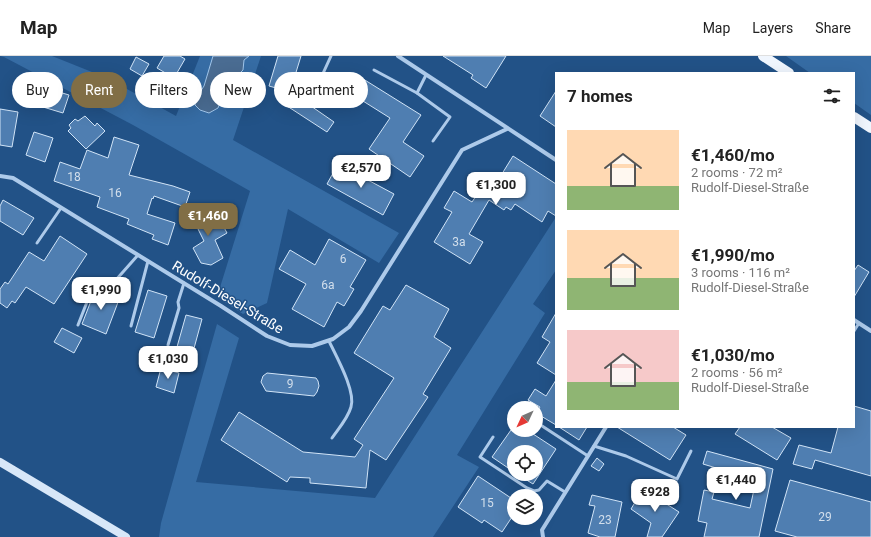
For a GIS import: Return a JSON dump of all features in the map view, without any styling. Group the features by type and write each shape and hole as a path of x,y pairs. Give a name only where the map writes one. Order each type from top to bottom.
{"main road":[{"path":"763,56 787,72"},
{"path":"855,118 871,128"},
{"path":"0,462 126,537"}],"street":[{"path":"398,56 555,159"},
{"name":"Rudolf-Diesel-Straße","path":"0,176 13,178 267,336 290,345 312,346 333,339 349,327 361,311 462,150 507,129"},
{"path":"855,321 871,331"},
{"path":"543,537 542,530 605,428"}],"lane":[{"path":"324,72 331,56"},
{"path":"374,70 416,92 450,117 433,142"},
{"path":"416,92 426,75"},
{"path":"37,243 61,208"},
{"path":"78,325 94,284 102,282 111,284 138,255"},
{"path":"131,326 148,261"},
{"path":"168,345 179,308 178,302 184,284"},
{"path":"855,330 859,324"},
{"path":"329,341 351,390 353,399 348,414 332,438"},
{"path":"543,427 588,456"},
{"path":"492,437 480,457 534,491 539,490 546,481 565,492"},
{"path":"594,446 626,456 677,479 691,451"}],"shaded area":[{"path":"0,56 52,56 92,72 71,72 71,92 63,88 63,72 32,72"},
{"path":"200,56 261,56 256,72 210,72 210,108 244,108 233,140 399,233 379,263 288,209 267,303 243,314 217,297 250,191 101,108 127,108 127,89 135,93 135,108 161,108 176,116 179,108 202,108 202,72 194,72"},
{"path":"213,56 249,56 244,60 243,70 241,72 210,72 210,108 218,108 209,113 198,108 202,108 202,89"},
{"path":"786,56 871,56 871,115 855,104 855,72 809,72"},
{"path":"555,219 555,271 533,304 545,313 457,455 479,467 433,537 159,537 161,523 217,324 239,338 196,482 375,498"}],"building":[{"path":"164,56 180,56 185,59 177,72 164,72 157,68"},
{"path":"278,56 301,56 296,72 274,72 274,87 269,86"},
{"path":"443,56 506,56 486,88 471,78 473,75"},
{"path":"136,57 149,64 144,72 135,72 130,69"},
{"path":"368,82 421,115 403,142 424,156 410,177 369,149 390,118 368,104"},
{"path":"63,93 69,95 63,113 46,108 63,108"},
{"path":"555,93 555,126 540,116"},
{"path":"290,108 314,108 334,122 327,132"},
{"path":"0,109 18,112 12,147 0,145"},
{"path":"85,116 95,126 97,123 105,131 86,149 68,131 71,128 69,125 75,119 78,121"},
{"path":"34,132 53,138 45,162 26,155"},
{"path":"114,137 139,145 129,175 173,186 190,192 185,207 154,196 153,199 152,198 147,214 175,223 168,245 152,239 154,235 127,224 129,219 97,207 100,197 54,181 60,162 80,169 87,150 108,158"},
{"path":"513,156 555,183 555,215 548,211 542,222 515,204 511,210 506,207 504,210 489,200 469,234 483,242 470,264 434,242 452,212 444,208 454,191 472,202 484,184 492,190"},
{"path":"338,164 394,194 383,215 327,184"},
{"path":"3,200 34,218 23,235 0,221 0,206"},
{"path":"193,206 202,209 198,221 210,215 214,220 219,218 227,233 215,240 223,258 211,265 201,263 193,248 204,241 195,223 196,222 189,220"},
{"path":"60,236 87,254 54,304 26,287 15,303 12,301 7,308 0,303 0,289 5,282 8,284 29,252 44,261"},
{"path":"329,239 366,260 350,287 354,289 344,306 337,302 324,327 292,309 306,284 279,269 290,250 315,265"},
{"path":"858,265 869,272 855,295 855,270"},
{"path":"406,285 449,309 434,337 451,348 423,394 428,397 386,460 370,450 366,488 310,483 310,478 290,477 287,482 221,440 239,412 303,452 355,457 363,445 354,439 394,378 354,353 383,306 390,310"},
{"path":"96,288 120,297 106,334 82,324"},
{"path":"148,290 167,296 154,338 135,332"},
{"path":"186,315 202,319 193,352 177,347"},
{"path":"555,315 555,374 537,363 550,342 542,337"},
{"path":"62,328 82,338 74,353 54,342"},
{"path":"161,368 179,373 174,393 156,387"},
{"path":"267,373 316,378 319,386 314,396 266,391 261,382 263,376"},
{"path":"555,382 555,424 543,417 543,401 528,400 535,389 546,396"},
{"path":"855,406 871,411 871,476 815,460 812,469 793,464 799,445 831,453 838,428 855,428"},
{"path":"561,428 586,428 579,440"},
{"path":"619,428 675,428 686,435 670,460"},
{"path":"739,428 774,428 791,438 777,460 735,434"},
{"path":"507,436 507,437 538,437 556,449 543,469 543,445 507,445 507,467 492,457"},
{"path":"707,451 773,469 759,537 704,537 707,523 698,521 704,490 714,492 712,499 750,508 756,480 703,464"},
{"path":"597,458 604,464 599,471 591,466"},
{"path":"478,476 507,495 507,524 502,532 484,520 482,523 458,507"},
{"path":"790,480 871,502 871,537 797,537 775,531"},
{"path":"528,481 535,481 533,484"},
{"path":"643,489 679,512 662,537 647,537 651,523 631,509"},
{"path":"592,495 622,502 615,537 600,537 588,533 595,506 589,505"}]}
